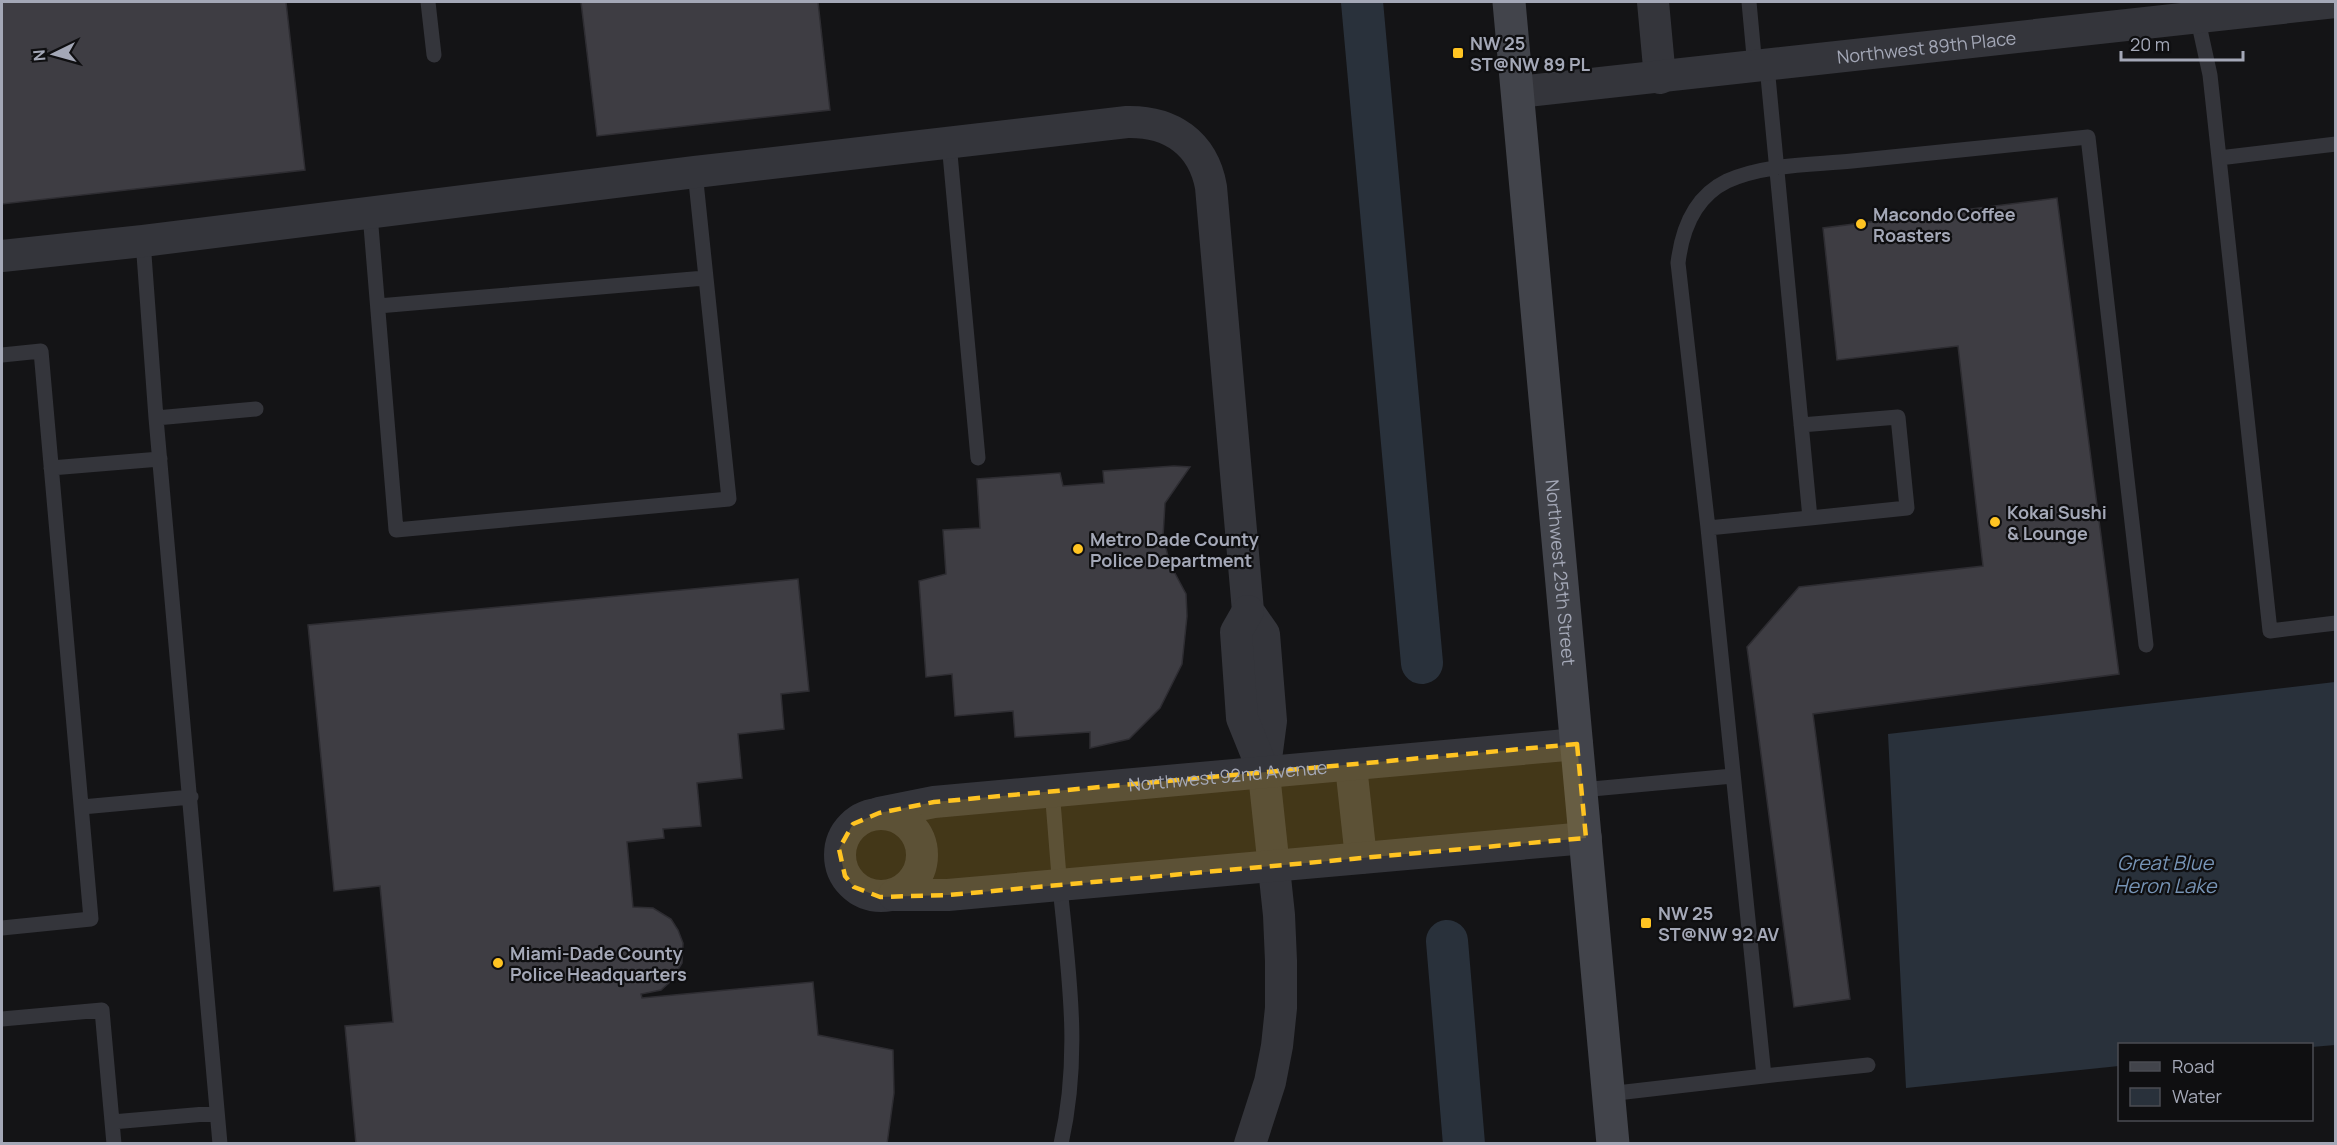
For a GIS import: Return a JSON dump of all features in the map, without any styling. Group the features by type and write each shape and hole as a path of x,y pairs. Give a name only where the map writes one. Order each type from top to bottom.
{"main road":[{"name":"Northwest 25th Street","path":"1509,2 1613,1143"}],"street":[{"path":"1653,2 1660,78"},
{"name":"Northwest 89th Place","path":"1518,92 1761,66 2196,10 2336,2"},
{"path":"2,256 370,214 695,172 1139,122 1150,123 1177,133 1192,145 1202,159 1211,187 1248,611 1236,632 1242,718 1264,774 1279,915 1281,1008 1277,1046 1270,1083 1250,1143"},
{"name":"Northwest 92nd Avenue","path":"879,813 934,802 1577,744"},
{"path":"1351,766 1361,858"},
{"path":"894,895 915,879 921,867 923,854 920,841 914,829 904,820 879,813 865,816 853,824 844,835 840,849 840,863 845,876 860,891 880,897 948,895 1586,838"}],"lane":[{"path":"428,2 434,55"},
{"path":"1749,2 1777,169 1810,518"},
{"path":"2196,10 2211,75 2270,631 2336,623"},
{"path":"1764,1076 1678,263 1681,238 1690,215 1706,196 1727,182 1777,169 2088,136 2146,645"},
{"path":"949,143 978,458"},
{"path":"2219,158 2336,144"},
{"path":"370,214 396,530 729,499 695,172"},
{"path":"143,241 156,418 220,1143"},
{"path":"378,306 705,278"},
{"path":"2,355 41,351 91,919 2,928"},
{"path":"156,418 256,409"},
{"path":"1707,528 1907,508 1898,417 1801,425"},
{"path":"51,468 160,459"},
{"path":"1581,790 1733,776"},
{"path":"1052,791 1073,1017 1073,1066 1067,1117 1061,1143"},
{"path":"82,807 191,797"},
{"path":"2,1019 102,1010 114,1143"},
{"path":"1608,1094 1868,1065"},
{"path":"112,1122 217,1113"}],"highlighted area":[{"path":"1577,744 1586,838 948,895 880,897 854,887 845,876 839,849 853,824 879,813 934,802"}],"water":[{"name":"Great Blue Heron Lake","path":"2335,682 2335,1045 2313,1047 2313,1043 2118,1043 2118,1066 1906,1088 1888,734"}],"building":[{"path":"2,2 286,2 305,170 2,204"},
{"path":"581,2 818,2 830,110 597,136"},
{"path":"2057,198 2119,674 1813,714 1850,999 1794,1007 1747,647 1799,587 1983,566 1958,346 1837,360 1823,228"},
{"path":"1190,467 1165,503 1163,537 1170,564 1186,594 1187,616 1182,664 1160,708 1129,739 1090,748 1090,732 1015,737 1013,711 955,716 952,674 926,677 919,581 946,574 943,530 980,528 977,479 1060,473 1063,486 1104,483 1103,471"},
{"path":"798,579 809,691 781,694 784,729 738,734 742,778 697,783 701,826 663,829 664,838 627,842 633,907 653,908 671,919 683,943 682,963 671,981 661,990 641,994 642,998 813,982 818,1035 893,1050 894,1093 887,1144 356,1144 345,1026 393,1022 380,886 334,891 308,625"}],"waterway":[{"path":"1362,2 1422,663"},
{"path":"1447,941 1464,1144"}],"place":[{"name":"NW 25 ST@NW 89 PL","path":"1458,53"},
{"name":"Macondo Coffee Roasters","path":"1861,224"},
{"name":"Kokai Sushi & Lounge","path":"1995,522"},
{"name":"Metro Dade County Police Department","path":"1078,549"},
{"name":"NW 25 ST@NW 92 AV","path":"1646,923"},
{"name":"Miami-Dade County Police Headquarters","path":"498,963"}]}
